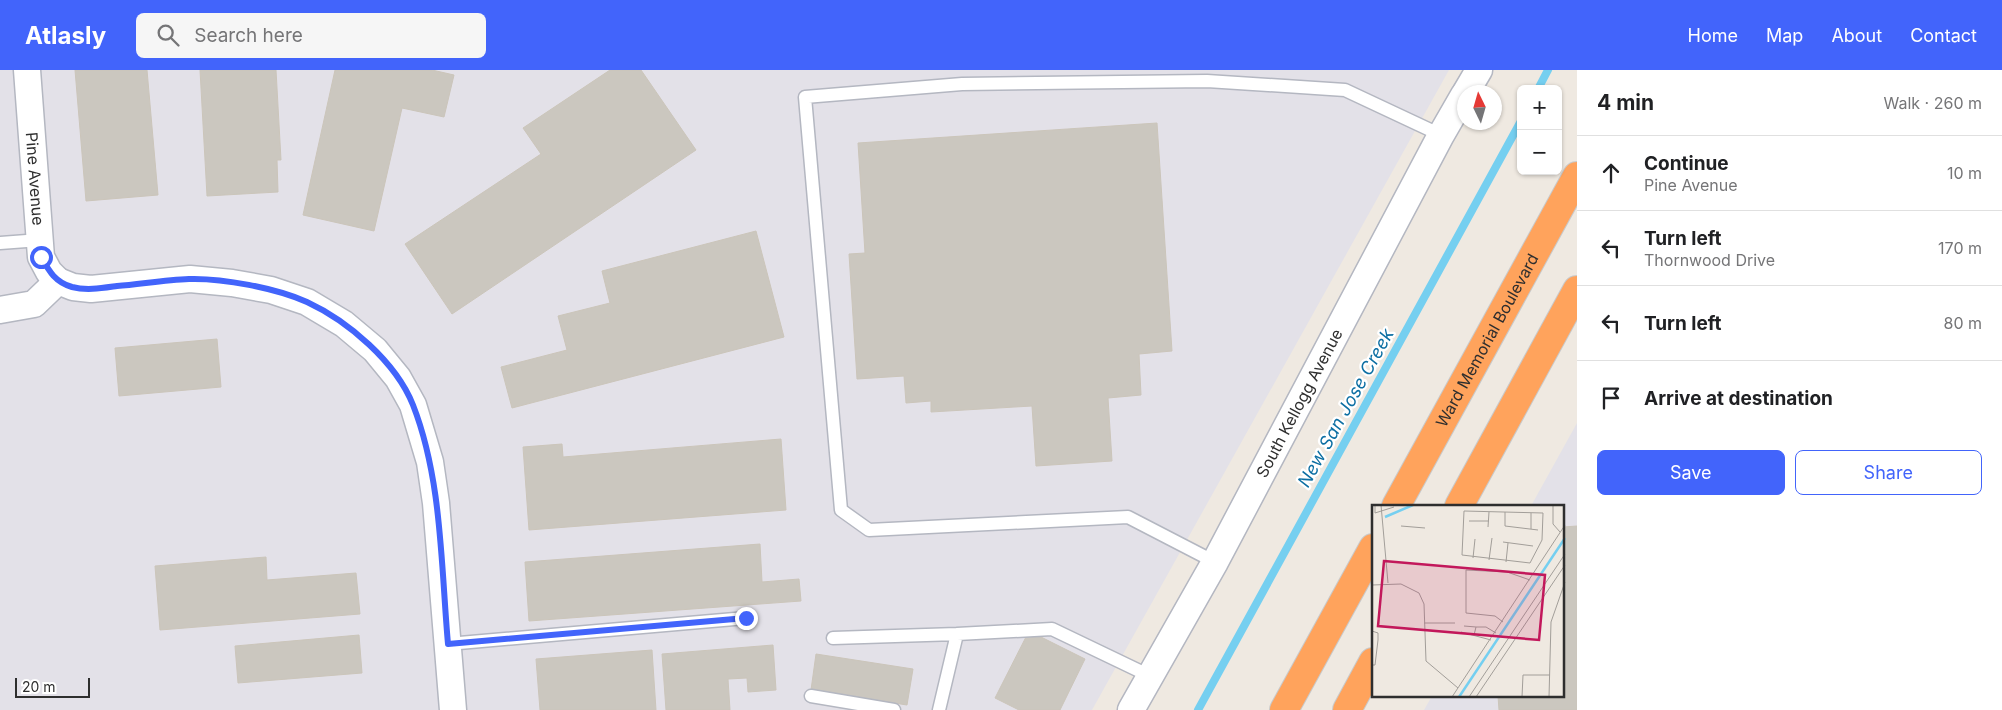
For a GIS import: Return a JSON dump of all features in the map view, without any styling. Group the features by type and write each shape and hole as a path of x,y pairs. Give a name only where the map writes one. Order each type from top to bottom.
{"highway":[{"name":"Ward Memorial Boulevard","path":"1397,505 1577,176"},
{"path":"1459,505 1577,290"},
{"path":"1284,710 1372,550"},
{"path":"1347,710 1372,664"}],"street":[{"name":"Pine Avenue","path":"27,70 41,257 49,272 58,281"},
{"name":"South Kellogg Avenue","path":"1470,85 1479,70"},
{"name":"South Kellogg Avenue","path":"1131,710 1215,562 1457,108"},
{"path":"0,310 34,304 58,281 73,287 91,289 190,279 232,283 271,290 307,302 344,324 375,350 398,378 413,405 430,462 436,503 453,710"}],"lane":[{"path":"1215,562 1128,517 868,530 842,510 805,97 962,84 1207,81 1345,90 1441,136"},
{"path":"0,242 40,240"},
{"path":"448,644 746,618"},
{"path":"833,638 957,634 1052,628 1150,676"},
{"path":"939,710 957,634"},
{"path":"811,696 894,710"}],"shaded area":[{"path":"0,70 1449,70 1092,710 0,710"},
{"path":"1577,423 1577,710 1424,710 1431,698 1564,698 1564,505 1532,505"}],"building":[{"path":"75,70 147,70 158,195 86,201"},
{"path":"200,70 276,70 281,160 277,160 278,192 207,196"},
{"path":"335,70 432,70 454,75 444,117 402,108 374,231 303,215"},
{"path":"610,70 641,70 696,150 452,314 405,244 541,154 523,128"},
{"path":"1157,123 1172,351 1139,354 1141,395 1108,398 1112,461 1036,466 1032,406 931,412 931,401 906,403 904,376 857,379 849,254 865,253 858,143"},
{"path":"756,231 784,337 512,408 501,367 567,350 558,316 610,303 602,271"},
{"path":"217,339 221,387 119,396 115,348"},
{"path":"781,439 786,510 529,530 523,447 562,444 563,457"},
{"path":"1577,526 1577,710 1499,710 1498,698 1564,698 1564,527"},
{"path":"760,544 762,582 799,579 801,601 529,621 525,562"},
{"path":"266,557 267,580 356,573 360,614 160,630 155,566"},
{"path":"1029,631 1085,659 1060,710 1019,710 995,698"},
{"path":"359,635 362,673 238,683 235,646"},
{"path":"773,645 776,690 748,692 747,678 728,679 730,710 666,710 662,654"},
{"path":"652,650 656,710 540,710 536,659"},
{"path":"816,654 913,669 907,705 811,690"}],"waterway":[{"name":"New San Jose Creek","path":"1540,85 1548,70"},
{"name":"New San Jose Creek","path":"1198,710 1517,128"}],"route":[{"path":"41,257 49,272 58,281 73,287 91,289 190,279 232,283 271,290 307,302 344,324 375,350 398,378 413,405 430,462 436,503 448,644 746,618"}]}
